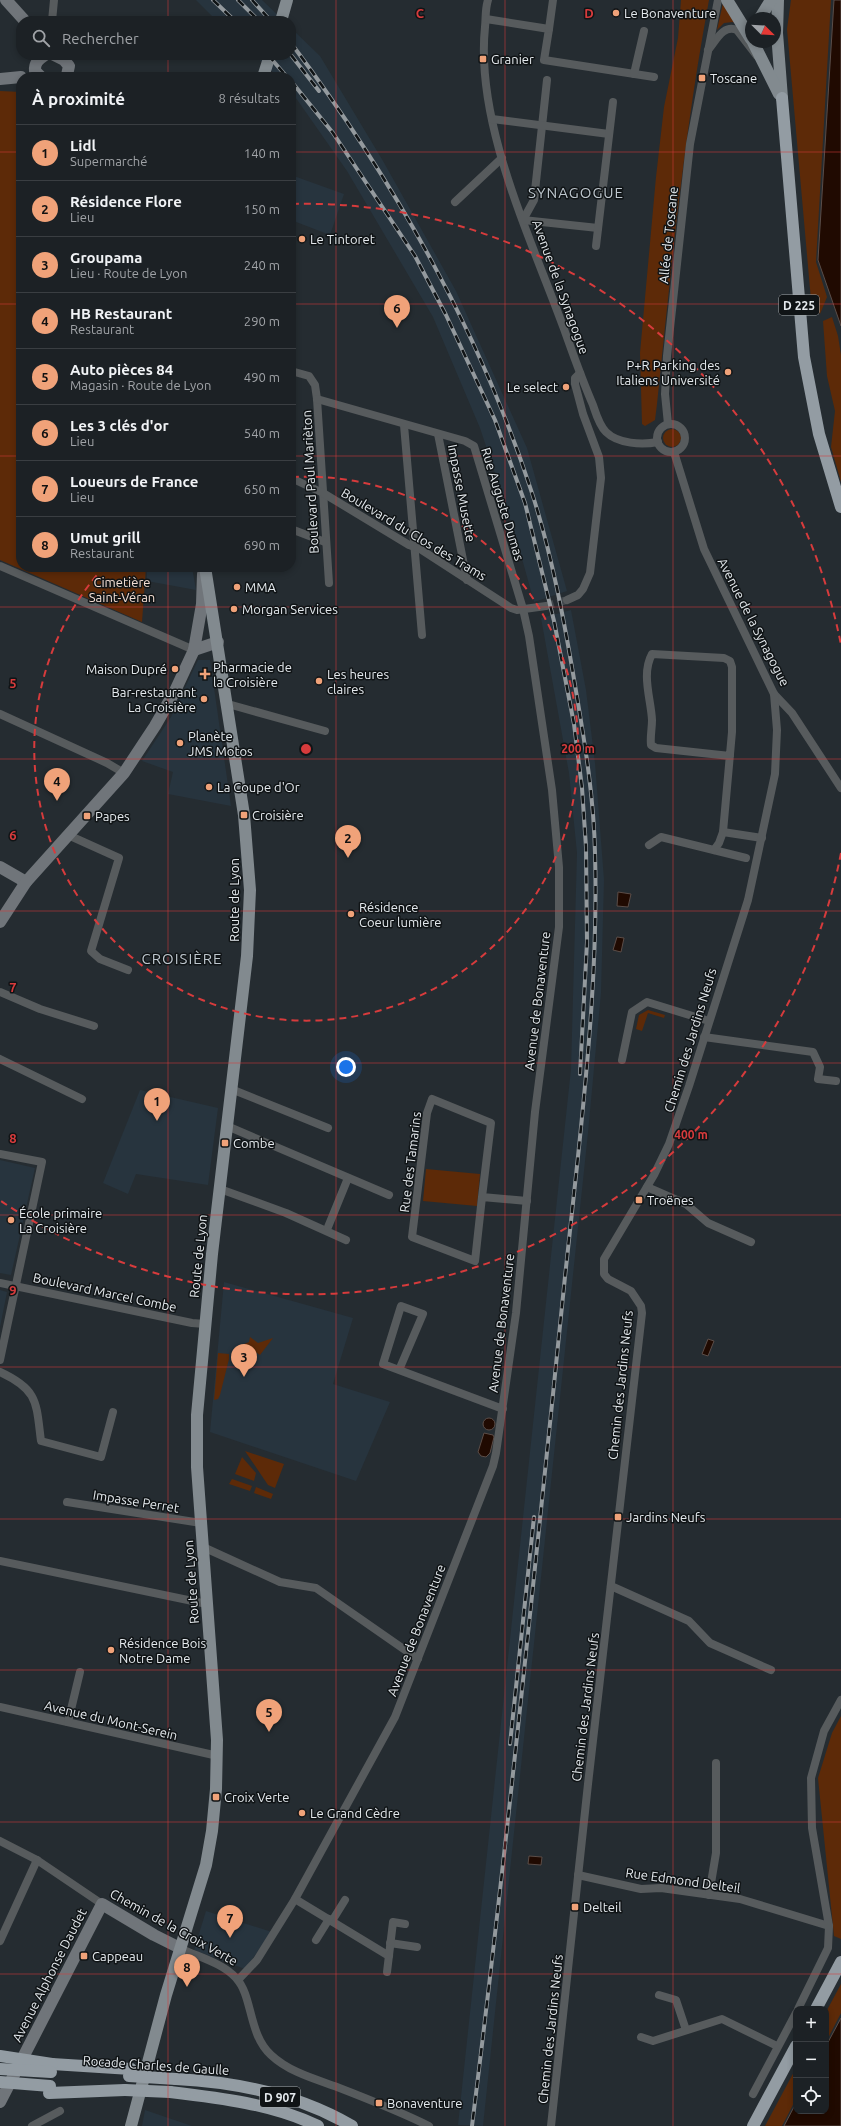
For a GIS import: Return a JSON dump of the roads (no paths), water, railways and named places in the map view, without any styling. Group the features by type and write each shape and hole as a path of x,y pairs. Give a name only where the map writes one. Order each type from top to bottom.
{"highway":[{"name":"D 225","path":"782,98 804,357 819,434 841,507"},
{"path":"818,2006 841,1962"},
{"path":"753,2126 793,2052"},
{"path":"0,2056 52,2068"},
{"path":"0,2069 52,2068"},
{"name":"Rocade Charles de Gaulle","path":"52,2068 176,2076 235,2086 299,2102 352,2126"},
{"name":"Rocade Charles de Gaulle","path":"0,2082 50,2089 170,2092 245,2102 278,2111 318,2126"},
{"path":"0,2090 50,2089"}],"main road":[{"path":"6,0 20,16"},
{"path":"282,16 287,0"},
{"path":"727,0 745,29"},
{"path":"735,0 745,16"},
{"path":"764,12 772,0"},
{"name":"D 225","path":"778,0 777,33 782,98"},
{"path":"756,48 782,98"},
{"path":"34,72 36,63 39,60"},
{"path":"63,60 69,66 68,72"},
{"path":"265,72 268,60"},
{"path":"0,79 16,78"},
{"path":"0,922 26,882 124,773 146,742 167,706 194,650 202,604 205,572"},
{"name":"Route de Lyon","path":"131,2126 180,1948 206,1865 212,1836 218,1756 196,1442 205,1324 248,942 250,890 244,815 228,704 206,572"},
{"path":"194,650 218,642"},
{"path":"0,867 26,882"},
{"name":"Chemin de la Croix Verte","path":"102,1904 154,1935 180,1948"},
{"name":"Avenue Alphonse Daudet","path":"0,2102 102,1904"}],"street":[{"path":"52,16 54,0"},
{"name":"Avenue de la Synagogue","path":"488,0 484,65 492,119 514,198 580,373 600,423 607,433 629,442 646,444 658,442"},
{"path":"553,0 544,60 654,77"},
{"name":"Allée de Toscane","path":"668,424 665,394 690,144 718,0"},
{"path":"486,19 549,29"},
{"name":"Allée de Toscane","path":"708,50 724,30 732,28 737,30 762,62"},
{"path":"634,74 644,31"},
{"path":"547,80 534,200 523,220 598,228"},
{"path":"596,246 613,102"},
{"path":"492,119 609,134"},
{"path":"455,202 502,158"},
{"name":"Boulevard Paul Marièton","path":"296,372 309,376 315,385 329,583"},
{"path":"566,600 578,594 583,589 590,573 601,478 599,457 583,414 575,384 575,378 580,373"},
{"name":"Rue Auguste Dumas","path":"317,398 404,425 465,441 474,446 523,609"},
{"path":"668,424 680,426 685,435 684,446 674,452 664,450 658,442 660,429 668,424"},
{"path":"404,425 422,635"},
{"name":"Impasse Musette","path":"438,434 467,580"},
{"name":"Avenue de la Synagogue","path":"674,452 704,549 774,694 792,713 841,788"},
{"name":"Boulevard du Clos des Trams","path":"296,480 323,493 415,547 511,608 523,609"},
{"path":"296,531 325,542"},
{"path":"0,566 194,650"},
{"path":"523,609 546,606"},
{"name":"Avenue de Bonaventure","path":"238,1980 256,1960 295,1899 395,1717 494,1466 516,1313 535,1112 558,927 559,867 552,790 529,636 523,609"},
{"path":"714,850 719,843 723,832 730,756 732,668 730,661 724,658 655,653 649,660 647,682 652,721 651,746 656,748 730,756"},
{"name":"Chemin des Jardins Neufs","path":"551,2126 642,1313 637,1298 631,1291 608,1279 604,1274 604,1259 647,1187 670,1142 748,900 762,838 776,759 777,730 774,694"},
{"path":"228,704 325,730"},
{"path":"0,714 107,763 124,773"},
{"path":"723,832 762,838"},
{"path":"68,835 119,858 91,951 100,959 128,970"},
{"path":"649,845 661,837 746,858"},
{"path":"0,992 40,1009 94,1026"},
{"path":"622,1060 632,1012 647,1002 709,1021"},
{"path":"704,1037 813,1052 820,1067 818,1079 836,1081"},
{"path":"0,1059 82,1098"},
{"path":"231,1089 328,1128"},
{"name":"Rue des Tamarins","path":"432,1099 491,1123 482,1197 475,1261 412,1237 427,1113 432,1099"},
{"path":"227,1126 389,1195"},
{"path":"0,1154 42,1162 17,1286 0,1360"},
{"path":"328,1228 348,1178"},
{"path":"647,1187 686,1204 708,1222 751,1242"},
{"path":"220,1189 286,1213 346,1240"},
{"path":"482,1197 527,1201"},
{"name":"Boulevard Marcel Combe","path":"0,1283 192,1323 205,1324"},
{"path":"399,1370 423,1314 401,1306 383,1364 399,1370 503,1409"},
{"path":"0,1372 14,1378 26,1388 35,1401 39,1414 41,1441 101,1457 113,1412"},
{"name":"Impasse Perret","path":"67,1502 201,1524"},
{"path":"203,1547 280,1582 316,1588 418,1659"},
{"path":"0,1560 207,1604"},
{"path":"611,1586 689,1621 710,1643 771,1670"},
{"path":"68,1722 80,1672"},
{"path":"799,2006 828,1948 830,1926 812,1828 811,1778 824,1731 841,1700"},
{"name":"Avenue du Mont-Serein","path":"0,1707 218,1756"},
{"path":"709,1895 716,1853 716,1763"},
{"name":"Chemin de la Croix Verte","path":"0,1841 37,1860 102,1904"},
{"path":"0,1941 37,1860"},
{"name":"Rue Edmond Delteil","path":"578,1875 641,1889 661,1888 740,1899 830,1926"},
{"path":"295,1899 389,1956"},
{"path":"316,1940 345,1900"},
{"path":"387,1972 393,1922 405,1924"},
{"path":"390,1943 417,1947"},
{"name":"Chemin de la Croix Verte","path":"180,1948 222,1968 238,1980 253,2026 261,2042 271,2055 299,2072 379,2103 429,2126"},
{"path":"659,1995 676,2000 686,2030"},
{"path":"753,2094 793,2018"},
{"path":"640,2037 653,2041 722,2019 777,2046"},
{"path":"32,2126 60,2111"}],"tunnel":[{"path":"546,606 567,600"}],"railway":[{"path":"213,0 230,16"},
{"path":"238,0 254,16"},
{"path":"252,0 266,16"},
{"path":"296,50 364,147 398,202 429,257 459,314 486,372 510,430 539,514 557,590 583,731 593,812 596,892 594,971 585,1088 514,1765 472,2126"},
{"path":"272,60 283,72"},
{"path":"295,60 319,91"},
{"path":"296,87 333,133 415,256 446,315 495,420 525,503 554,621 574,724 582,788 586,847 587,942 580,1074"},
{"path":"510,1744 534,1517"}],"place":[{"name":"Le Bonaventure","path":"616,13"},
{"name":"Granier","path":"483,59"},
{"name":"Toscane","path":"702,78"},
{"name":"Le Tintoret","path":"302,239"},
{"name":"Les 3 clés d'or","path":"397,328"},
{"name":"P+R Parking des Italiens Université","path":"728,372"},
{"name":"Le select","path":"566,387"},
{"name":"MMA","path":"237,587"},
{"name":"Morgan Services","path":"234,609"},
{"name":"Maison Dupré","path":"175,669"},
{"name":"Pharmacie de la Croisière","path":"205,674"},
{"name":"Les heures claires","path":"319,681"},
{"name":"Bar-restaurant La Croisière","path":"204,699"},
{"name":"Planète JMS Motos","path":"180,743"},
{"name":"La Coupe d'Or","path":"209,787"},
{"name":"HB Restaurant","path":"57,801"},
{"name":"Croisière","path":"244,815"},
{"name":"Papes","path":"87,816"},
{"name":"Résidence Flore","path":"348,858"},
{"name":"Résidence Coeur lumière","path":"351,914"},
{"name":"Lidl","path":"157,1121"},
{"name":"Combe","path":"225,1143"},
{"name":"Troënes","path":"639,1200"},
{"name":"École primaire La Croisière","path":"11,1220"},
{"name":"Groupama","path":"244,1377"},
{"name":"Jardins Neufs","path":"618,1517"},
{"name":"Résidence Bois Notre Dame","path":"111,1650"},
{"name":"Auto pièces 84","path":"269,1732"},
{"name":"Croix Verte","path":"216,1797"},
{"name":"Le Grand Cèdre","path":"302,1813"},
{"name":"Delteil","path":"575,1907"},
{"name":"Loueurs de France","path":"230,1938"},
{"name":"Cappeau","path":"84,1956"},
{"name":"Umut grill","path":"187,1987"},
{"name":"Bonaventure","path":"379,2103"}],"district":[{"name":"SYNAGOGUE","path":"576,192"},
{"name":"CROISIÈRE","path":"182,958"}],"park label":[{"name":"Cimetière Saint-Véran","path":"122,590"}]}
